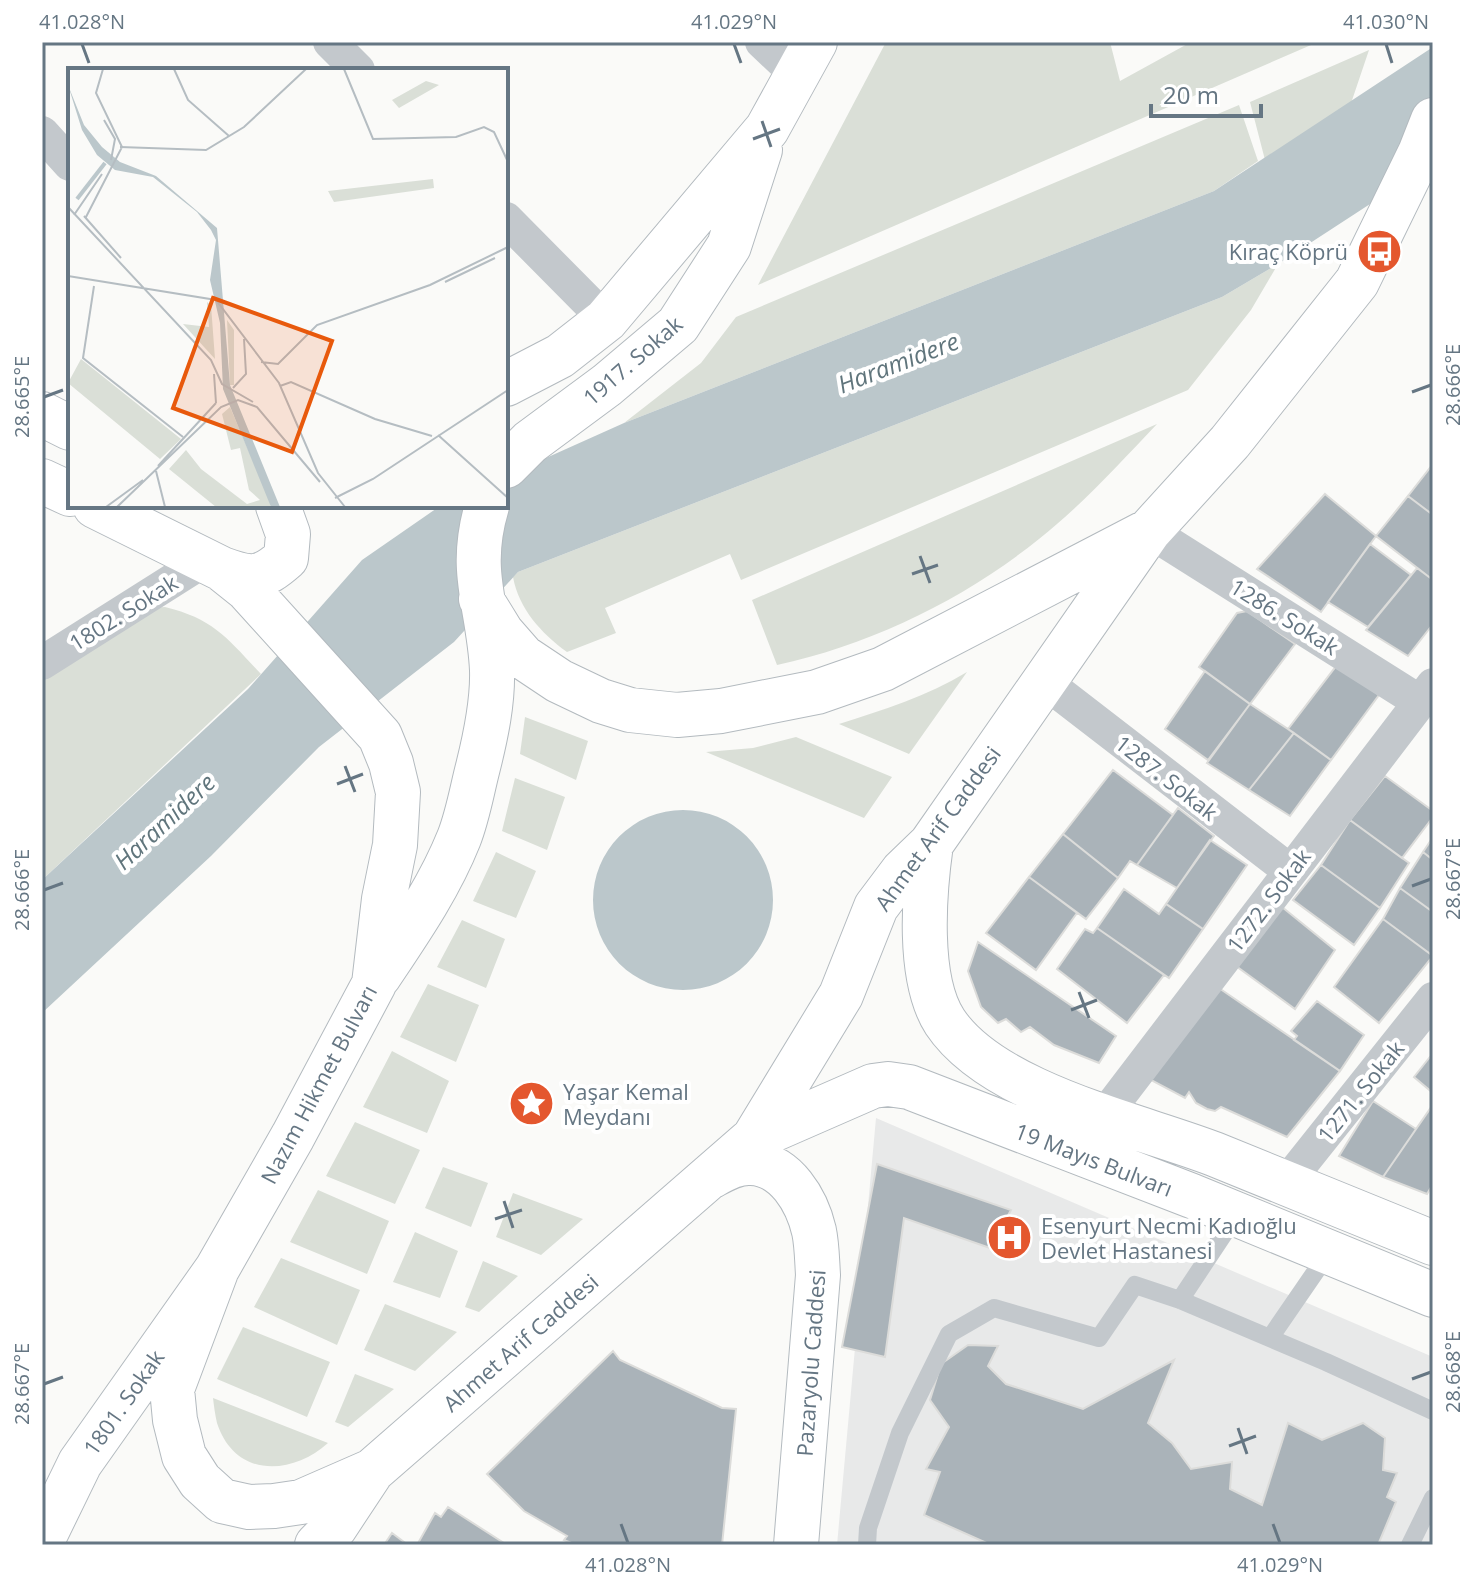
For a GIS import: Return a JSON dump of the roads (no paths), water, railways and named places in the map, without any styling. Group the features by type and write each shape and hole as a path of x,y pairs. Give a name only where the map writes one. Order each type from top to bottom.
{"main road":[{"name":"1917. Sokak","path":"508,383 560,356 606,320 767,129 806,59"},
{"name":"Ahmet Arif Caddesi","path":"372,1471 754,1138 841,995 876,907 903,871 931,844 1149,531 1230,442 1357,282 1433,120"},
{"name":"1917. Sokak","path":"518,454 678,325 729,246 767,129"},
{"path":"42,414 68,427"},
{"path":"42,481 68,493"},
{"name":"Nazım Hikmet Bulvarı","path":"99,508 214,564 247,589 380,736 398,792 395,845 384,899 374,984 217,1269"},
{"path":"214,564 245,577 270,572 286,558 288,534 279,508"},
{"path":"374,984 434,892 460,836 469,806 488,719 492,670 477,567 479,534 486,508"},
{"path":"481,599 502,633 523,657 573,688 630,710 677,715 721,711 817,692 883,669 1149,531"},
{"name":"19 Mayıs Bulvarı","path":"931,844 924,892 932,993 945,1022 973,1051 1034,1089 1287,1182 1433,1243"},
{"name":"19 Mayıs Bulvarı","path":"754,1138 873,1086 888,1084 909,1087 1237,1214 1433,1295"},
{"name":"Pazaryolu Caddesi","path":"708,1178 742,1164 769,1167 783,1175 802,1197 814,1232 818,1275 796,1545"},
{"path":"217,1269 172,1389 184,1456 200,1481 222,1501 249,1507 274,1506 301,1502 372,1471"},
{"name":"1801. Sokak","path":"42,1541 80,1463 217,1269"},
{"path":"317,1545 335,1527 372,1471"}],"street":[{"path":"330,42 356,68"},
{"path":"762,42 806,59"},
{"path":"42,133 68,162"},
{"path":"508,221 606,320"},
{"name":"1286. Sokak","path":"1149,531 1427,694"},
{"name":"1802. Sokak","path":"42,663 214,564"},
{"name":"1287. Sokak","path":"1045,682 1290,871"},
{"name":"1272. Sokak","path":"1104,1116 1427,694"},
{"name":"1271. Sokak","path":"1287,1182 1433,999"}],"lane":[{"path":"1180,1300 1237,1214"},
{"path":"1270,1338 1329,1252"},
{"path":"867,1545 868,1528 900,1433 949,1334 994,1308 1099,1338 1135,1285 1180,1300 1270,1338 1433,1411"},
{"path":"1410,1545 1433,1498"}],"water":[{"name":"Haramidere","path":"1433,47 1433,163 1222,297 518,572 454,642 319,747 211,856 42,1013 42,880 248,689 362,560 437,508 508,508 508,475 624,423 1214,191"},
{"path":"683,810 718,816 747,836 767,865 773,900 767,935 747,964 718,984 683,990 648,984 619,964 599,935 593,900 599,865 619,836 648,816"}],"place":[{"name":"Kıraç Köprü","path":"1379,251"},
{"name":"Yaşar Kemal Meydanı","path":"532,1104"},
{"name":"Esenyurt Necmi Kadıoğlu Devlet Hastanesi","path":"1010,1238"}]}
